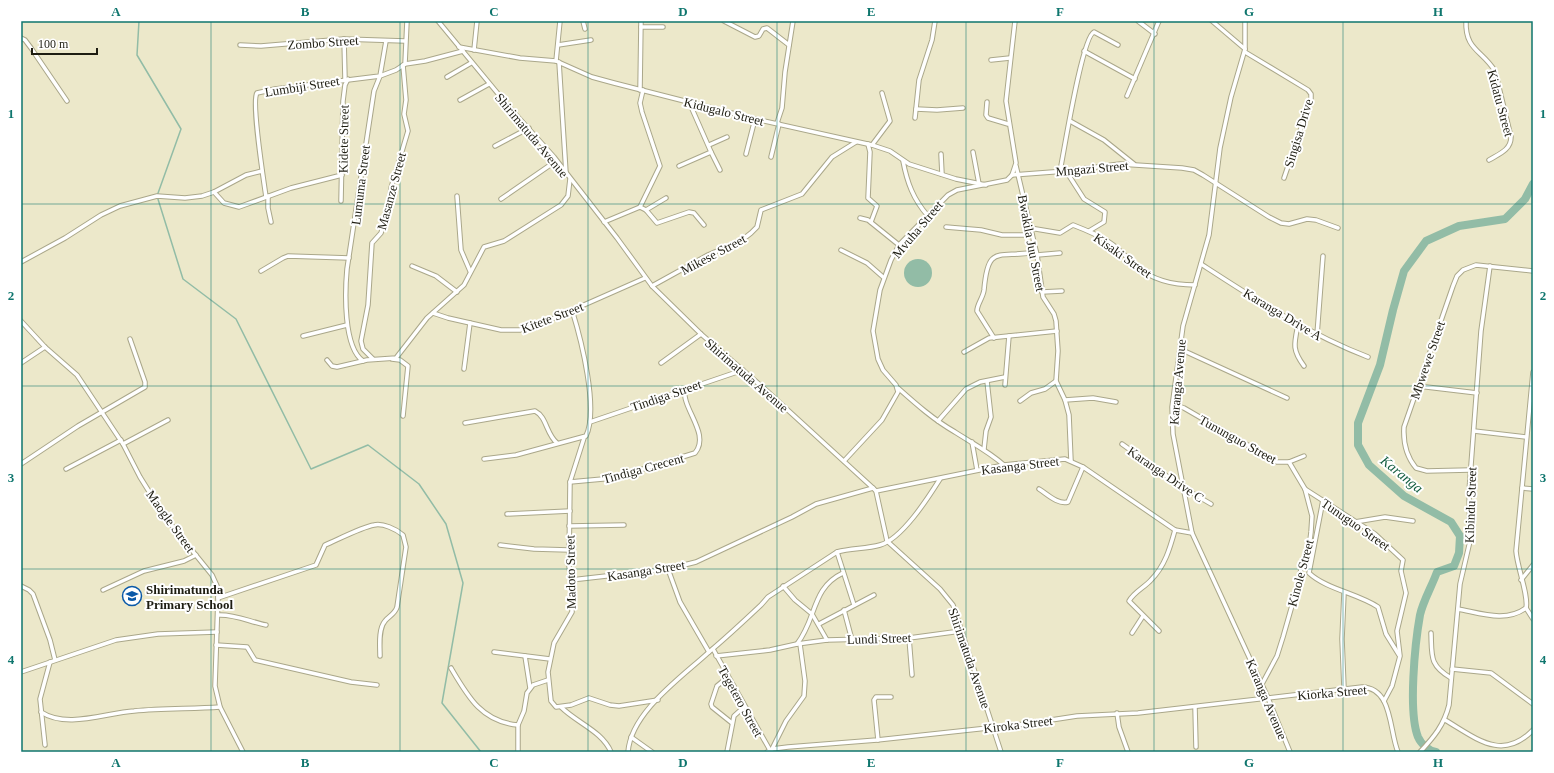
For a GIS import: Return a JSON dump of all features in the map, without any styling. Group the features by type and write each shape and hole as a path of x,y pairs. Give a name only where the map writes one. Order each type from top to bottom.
{"street":[{"path":"404,65 407,21"},
{"name":"Shirimatuda Avenue","path":"438,21 471,63 529,128 556,161 652,286 701,334 743,370 875,490"},
{"path":"474,50 477,21"},
{"path":"560,21 558,62 566,174"},
{"path":"583,21 585,29"},
{"path":"604,222 640,207 660,166 640,103 641,21"},
{"path":"724,21 755,37 759,36 763,29 767,28 789,45"},
{"path":"771,157 782,108 784,77 793,21"},
{"path":"915,118 919,80 932,40 935,21"},
{"path":"1012,175 1016,163 1008,124 1006,101 1015,21"},
{"path":"1138,21 1155,34"},
{"path":"1127,96 1155,34 1159,21"},
{"path":"1212,21 1245,51"},
{"name":"Karanga Avenue","path":"1245,21 1245,51 1225,125 1215,184 1209,235 1202,264 1182,326 1173,404 1173,439 1192,533 1262,684 1290,752"},
{"name":"Kidatu Street","path":"1466,21 1466,36 1470,44 1490,64 1494,71 1511,137 1511,143 1508,148 1489,160"},
{"path":"641,27 663,27"},
{"path":"1060,171 1084,51 1092,32 1118,45"},
{"path":"21,38 25,40 31,48 67,101"},
{"name":"Zombo Street","path":"240,45 261,46 344,40 405,42"},
{"name":"Kidete Street","path":"341,201 343,102 346,79 344,40"},
{"path":"558,45 591,40"},
{"name":"Lumuma Street","path":"363,361 355,350 347,325 346,286 371,109 380,76 386,41"},
{"name":"Kidugalo Street","path":"459,47 520,58 558,62 592,77 641,90 755,119 870,144 890,151 903,161 942,174 986,185"},
{"path":"380,76 404,65 463,51"},
{"path":"1084,51 1135,78"},
{"name":"Singisa Drive","path":"1245,51 1308,90 1311,94 1311,100 1284,178"},
{"path":"990,60 1010,58"},
{"path":"447,77 471,63"},
{"name":"Masanze Street","path":"373,359 363,349 361,341 368,305 372,243 383,228 390,206 391,188 408,131 404,114 406,100 404,65"},
{"name":"Lumbiji Street","path":"271,222 262,171 255,100 257,93 346,79 380,76"},
{"path":"460,100 490,84"},
{"path":"871,222 877,206 868,198 870,144 890,121 882,93"},
{"path":"689,102 720,170"},
{"path":"987,102 986,115 988,118 1008,124"},
{"path":"916,109 937,110 963,108"},
{"path":"746,154 755,119"},
{"path":"1070,121 1104,140 1134,164"},
{"path":"495,146 529,128"},
{"path":"709,144 727,137"},
{"name":"Mikese Street","path":"652,286 708,254 736,243 752,233 757,227 761,210 802,194 832,157 856,142"},
{"path":"679,166 711,152"},
{"path":"973,152 979,184"},
{"path":"941,154 942,174"},
{"path":"502,199 556,161"},
{"path":"903,161 912,194 928,216"},
{"name":"Bwakila Juu Street","path":"1016,163 1037,254 1043,297 1054,314 1057,331 1056,381 1065,400 1069,415 1071,461"},
{"name":"Mngazi Street","path":"1012,175 1066,171 1106,165 1134,164 1182,168 1194,170 1281,223 1289,224 1312,220 1338,228"},
{"path":"21,262 60,241 101,215 120,206 157,196 192,198 214,192 246,175 262,171"},
{"path":"1066,171 1084,199 1106,212 1104,222 1089,231"},
{"path":"214,192 224,203 235,207 342,175"},
{"name":"Mvuha Street","path":"1004,465 984,449 938,421 898,388 883,370 875,347 873,331 883,276 899,245 928,216 942,199 948,195 957,190 1000,183 1007,180 1012,175"},
{"path":"392,359 400,354 433,313 464,285 470,271 484,247 504,241 562,205 568,196 570,179"},
{"path":"457,196 461,250 470,271"},
{"path":"646,210 666,198"},
{"path":"640,207 646,210 656,223 689,212 694,213 704,225"},
{"path":"860,218 871,222 899,245"},
{"name":"Kisaki Street","path":"1030,228 1060,233 1073,225 1089,231 1110,243 1144,272 1167,283 1195,285"},
{"path":"946,227 981,230 1002,235 1032,235"},
{"path":"841,250 867,263 883,276"},
{"path":"994,338 977,311 983,298 987,265 990,260 996,256 1060,253"},
{"path":"261,271 288,256 349,258"},
{"path":"1317,335 1323,256"},
{"name":"Karanga Drive A","path":"1202,264 1298,325 1332,344 1368,358"},
{"name":"Mbwewe Street","path":"1470,470 1427,471 1416,468 1411,462 1406,451 1404,432 1418,386 1447,300 1457,276 1467,267 1476,265 1533,271"},
{"path":"412,266 436,276 457,292"},
{"name":"Kibindu Street","path":"1420,752 1432,739 1445,720 1449,705 1460,584 1470,541 1470,470 1481,331 1490,266"},
{"name":"Kitete Street","path":"433,313 502,330 520,330 543,323 645,278"},
{"path":"1042,292 1062,291"},
{"path":"484,459 516,455 557,443 584,438 588,433 590,422 583,346 572,310"},
{"name":"Maogle Street","path":"21,321 45,347 77,375 122,442 156,503 212,575 217,586 218,598 215,686 220,707 243,752"},
{"path":"464,369 470,323"},
{"path":"304,336 347,325"},
{"path":"1298,325 1294,348 1296,355 1304,366"},
{"path":"964,352 989,338 1057,331"},
{"path":"661,363 701,334"},
{"path":"1005,384 1004,377 1008,358 1009,336"},
{"path":"21,464 145,384 130,338"},
{"path":"21,363 45,347"},
{"path":"1180,349 1287,398"},
{"path":"327,360 332,366 337,367 373,359 400,360 408,366 402,416"},
{"name":"Tindiga Street","path":"590,422 743,370"},
{"path":"1533,372 1516,551 1521,580 1526,593 1526,608 1533,619"},
{"path":"938,421 966,388 973,384 1004,377"},
{"path":"984,449 986,431 991,417 987,380"},
{"path":"1020,402 1031,393 1045,389 1056,381"},
{"path":"1418,386 1476,393"},
{"path":"844,461 882,420 898,392 898,388"},
{"name":"Tindiga Crecent","path":"570,482 614,478 695,453 698,450 699,440 697,426 685,396 685,389"},
{"path":"1065,400 1093,398 1116,402"},
{"name":"Tununguo Street","path":"1173,404 1184,408 1282,464 1304,456"},
{"path":"465,423 535,411 543,418 548,434 557,443"},
{"path":"66,469 168,420"},
{"path":"1474,431 1526,437"},
{"name":"Madoto Street","path":"561,707 556,707 551,701 548,680 550,659 554,643 572,612 569,550 570,482 584,438"},
{"path":"972,442 977,470"},
{"name":"Karanga Drive C","path":"1122,444 1182,487 1211,504"},
{"name":"Kasanga Street","path":"571,580 668,569 708,557 816,504 875,490 940,479 977,470 1004,465 1057,459 1071,461 1083,467 1176,530 1192,533"},
{"name":"Kinole Street","path":"1262,684 1277,656 1301,569 1309,548 1312,516 1305,489 1289,462"},
{"path":"1039,489 1062,503 1068,502 1083,467"},
{"path":"628,752 631,737 646,714 658,700 673,684 711,651 768,597 837,552 848,548 880,545 895,536 912,517 940,479"},
{"path":"1522,488 1533,488"},
{"name":"Tunuguo Street","path":"1305,489 1375,534 1403,560 1401,571 1406,593 1397,631 1400,656 1392,686 1384,701"},
{"path":"875,490 887,541"},
{"path":"1323,500 1309,573 1344,593 1378,607 1386,634 1400,656"},
{"path":"507,514 570,511"},
{"path":"1356,522 1386,517 1413,521"},
{"path":"218,598 316,565 325,546 369,526 379,524 392,528 403,535 406,547 397,607 395,612 384,622 382,627 380,656"},
{"path":"569,526 624,525"},
{"path":"1159,630 1129,601 1131,597 1152,580 1162,567 1176,530"},
{"name":"Shirimatuda Avenue","path":"887,541 948,598 953,606 1001,752"},
{"path":"500,545 534,549 569,550"},
{"path":"837,552 854,605"},
{"path":"103,590 144,571 184,562 196,555"},
{"path":"1521,580 1533,565"},
{"name":"Tegetero Street","path":"668,569 680,602 711,651 716,656 770,751"},
{"path":"770,751 786,721 804,696 805,676 799,644 807,631 812,614 825,586 832,578 843,573"},
{"path":"21,586 32,594 45,625 55,660"},
{"path":"783,586 812,614 827,640"},
{"path":"1344,593 1342,639 1344,688"},
{"path":"819,624 874,596"},
{"path":"1458,610 1512,616 1526,608"},
{"path":"844,610 852,640"},
{"path":"218,615 227,614 248,622 266,625"},
{"path":"1132,633 1143,616"},
{"name":"Lundi Street","path":"716,656 782,648 827,640 909,638 961,630"},
{"path":"21,672 99,645 138,636 217,632"},
{"path":"1431,632 1436,668 1451,678"},
{"path":"909,638 912,675"},
{"path":"216,646 244,646 249,648 255,660 351,682 376,684"},
{"path":"494,652 550,659"},
{"path":"518,752 518,725 524,711 525,700 530,688 526,656"},
{"path":"45,745 41,712 41,690 50,662"},
{"path":"451,668 475,704 484,713 501,722 518,725"},
{"path":"1452,669 1491,673 1533,704"},
{"path":"728,678 716,686 711,704 712,707 732,723"},
{"path":"530,688 548,680"},
{"name":"Kiorka Street","path":"1268,698 1344,688 1371,687 1377,690 1384,701 1389,714 1398,752"},
{"path":"878,740 874,700 876,697 891,697"},
{"path":"561,707 589,698 610,705 619,706 658,700"},
{"name":"Kiroka Street","path":"770,751 840,742 878,740 993,727 1077,716 1195,707 1268,698"},
{"path":"41,712 54,719 76,719 134,711 220,707"},
{"path":"561,707 578,722 601,737 611,752"},
{"path":"727,752 732,723 737,712 744,707"},
{"path":"1195,707 1196,747"},
{"path":"1117,713 1119,727 1128,752"},
{"path":"1445,720 1492,745 1504,747 1523,741 1533,730"},
{"path":"631,737 652,752"}],"shaded area":[{"path":"918,259 924,260 928,263 931,267 931,279 928,283 924,286 918,287 912,286 908,283 905,279 904,273 905,267 908,263 912,260"}],"waterway":[{"path":"139,21 137,55 181,129 157,196 183,279 236,319 311,469 368,445 419,484 446,524 463,583 442,703 481,752"},
{"name":"Karanga","path":"1436,752 1428,749 1421,742 1415,726 1413,711 1413,677 1416,642 1421,610 1425,599 1437,572 1454,566 1459,553 1460,536 1451,522 1404,496 1369,465 1358,445 1358,423 1380,365 1404,271 1426,241 1459,226 1505,219 1525,199 1533,184"}],"place":[{"name":"Shirimatunda Primary School","path":"132,596"}]}
